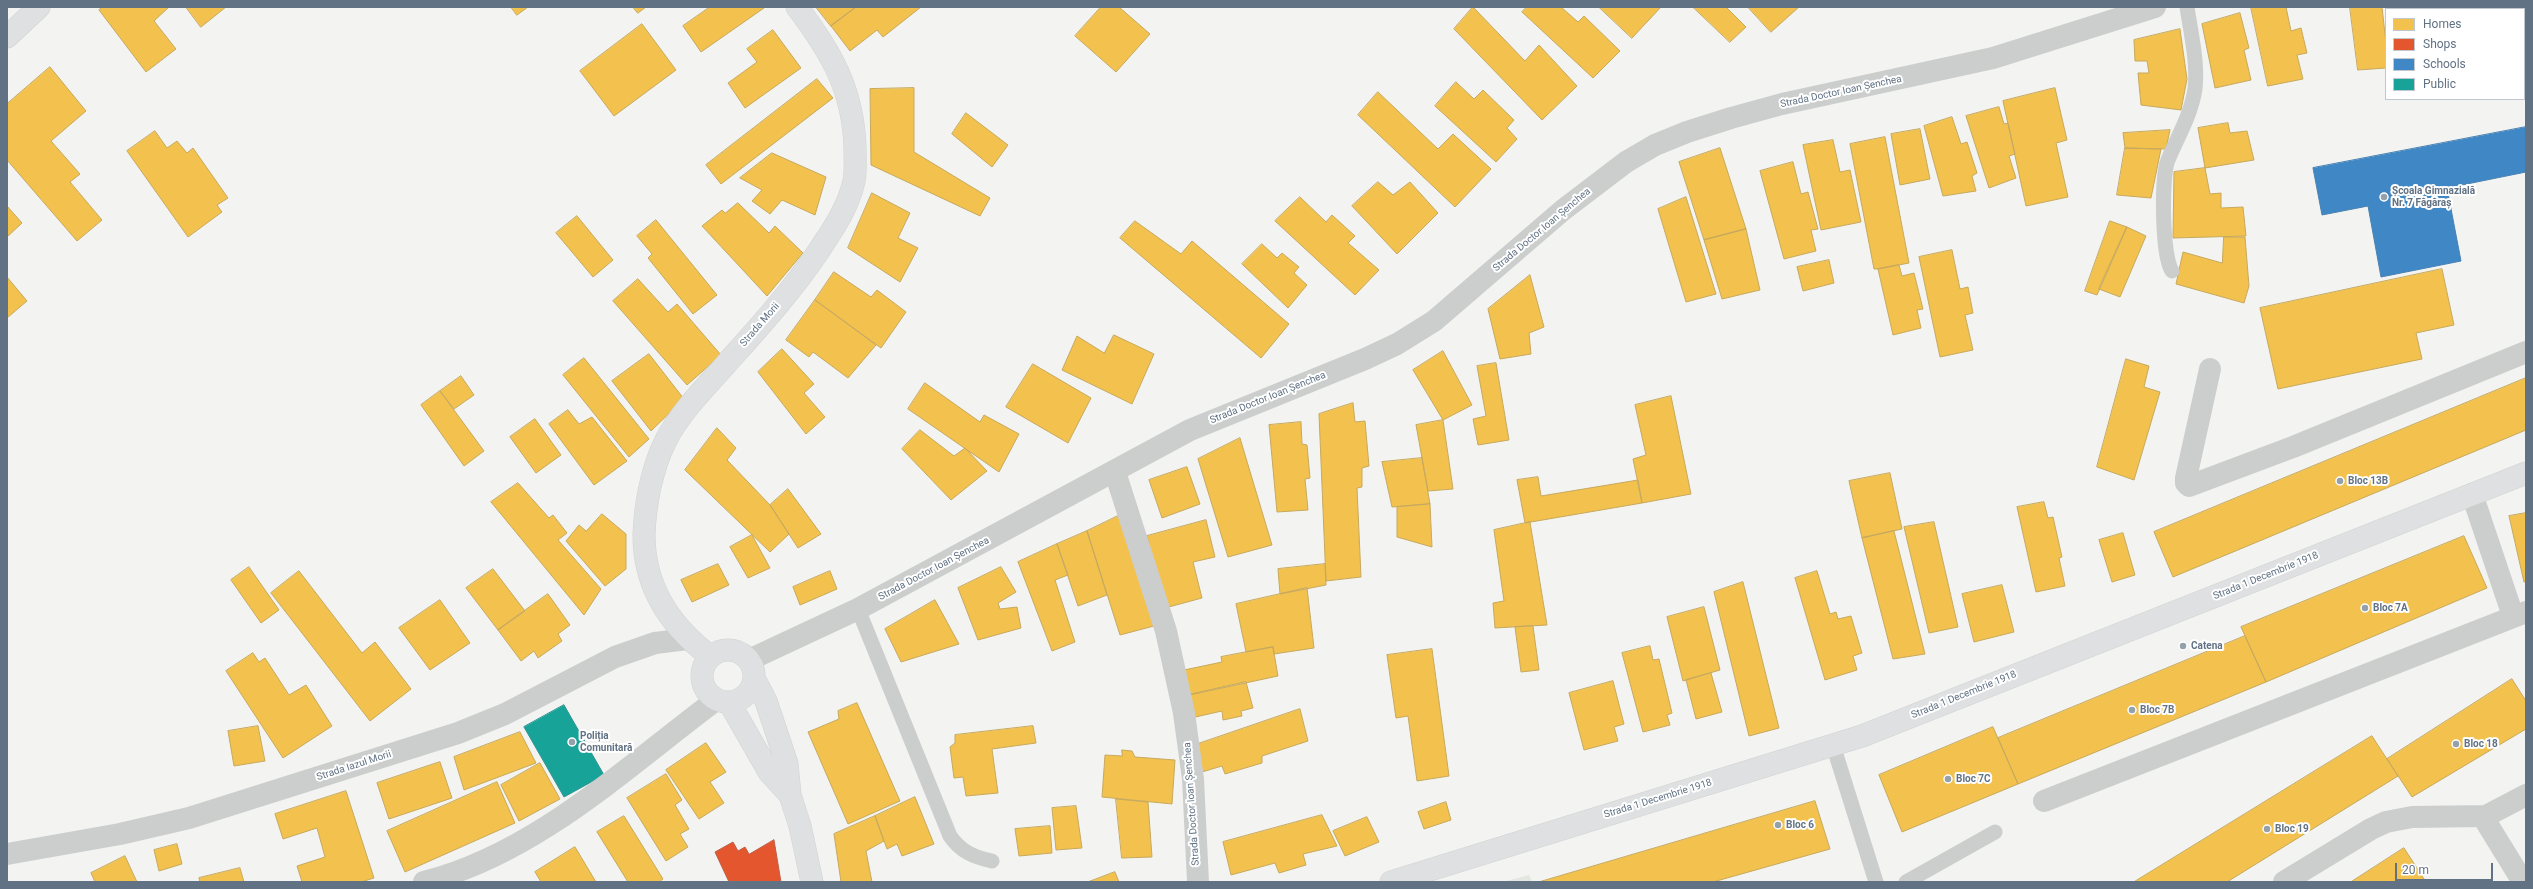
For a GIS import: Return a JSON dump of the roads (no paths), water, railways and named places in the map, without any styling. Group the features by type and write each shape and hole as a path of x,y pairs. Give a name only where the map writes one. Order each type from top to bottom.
{"street":[{"path":"7,37 39,7"},
{"name":"Strada Morii","path":"710,656 688,639 663,607 649,572 644,548 644,525 653,475 666,440 687,408 776,309 836,225 848,202 854,180 855,138 848,94 828,50 797,7"},
{"name":"Strada Doctor Ioan Șenchea","path":"751,669 858,609 1116,472 1190,430 1397,344 1434,321 1563,210 1626,162 1655,145 1686,132 1782,104 1993,58 2155,7"},
{"path":"2210,369 2187,472 2186,482 2189,486 2293,447 2526,352"},
{"name":"Strada Doctor Ioan Șenchea","path":"1116,472 1166,631 1184,713 1193,779 1198,882"},
{"name":"Strada 1 Decembrie 1918","path":"1391,882 1833,745 2526,473"},
{"path":"2044,801 2520,614 2472,494"},
{"name":"Strada Iazul Morii","path":"7,854 143,829 189,818 458,733 505,714 594,666 633,649 655,643 688,639"},
{"path":"790,796 769,772 722,701 708,693 702,674 710,656 720,651 730,650 741,653 751,669 766,701 787,764 790,796 800,826 812,882"},
{"path":"424,882 480,864 532,837 722,701 746,695 752,688 751,669"},
{"path":"2284,882 2371,829 2393,820 2412,817 2483,817 2495,814 2526,795"},
{"path":"2483,817 2523,882"}],"lane":[{"path":"2172,271 2167,265 2165,250 2165,172 2186,122 2194,90 2194,57 2187,7"},
{"path":"858,609 950,836 960,849 967,853 992,861"},
{"path":"1833,745 1876,882"},
{"path":"1906,882 1994,832"}],"place":[{"name":"Școala Gimnazială Nr. 7 Făgăraș","path":"2384,197"},
{"name":"Bloc 13B","path":"2340,481"},
{"name":"Bloc 7A","path":"2365,608"},
{"name":"Catena","path":"2183,646"},
{"name":"Bloc 7B","path":"2132,710"},
{"name":"Poliția Comunitară","path":"572,742"},
{"name":"Bloc 18","path":"2456,744"},
{"name":"Bloc 7C","path":"1948,779"},
{"name":"Bloc 6","path":"1778,825"},
{"name":"Bloc 19","path":"2267,829"}]}
